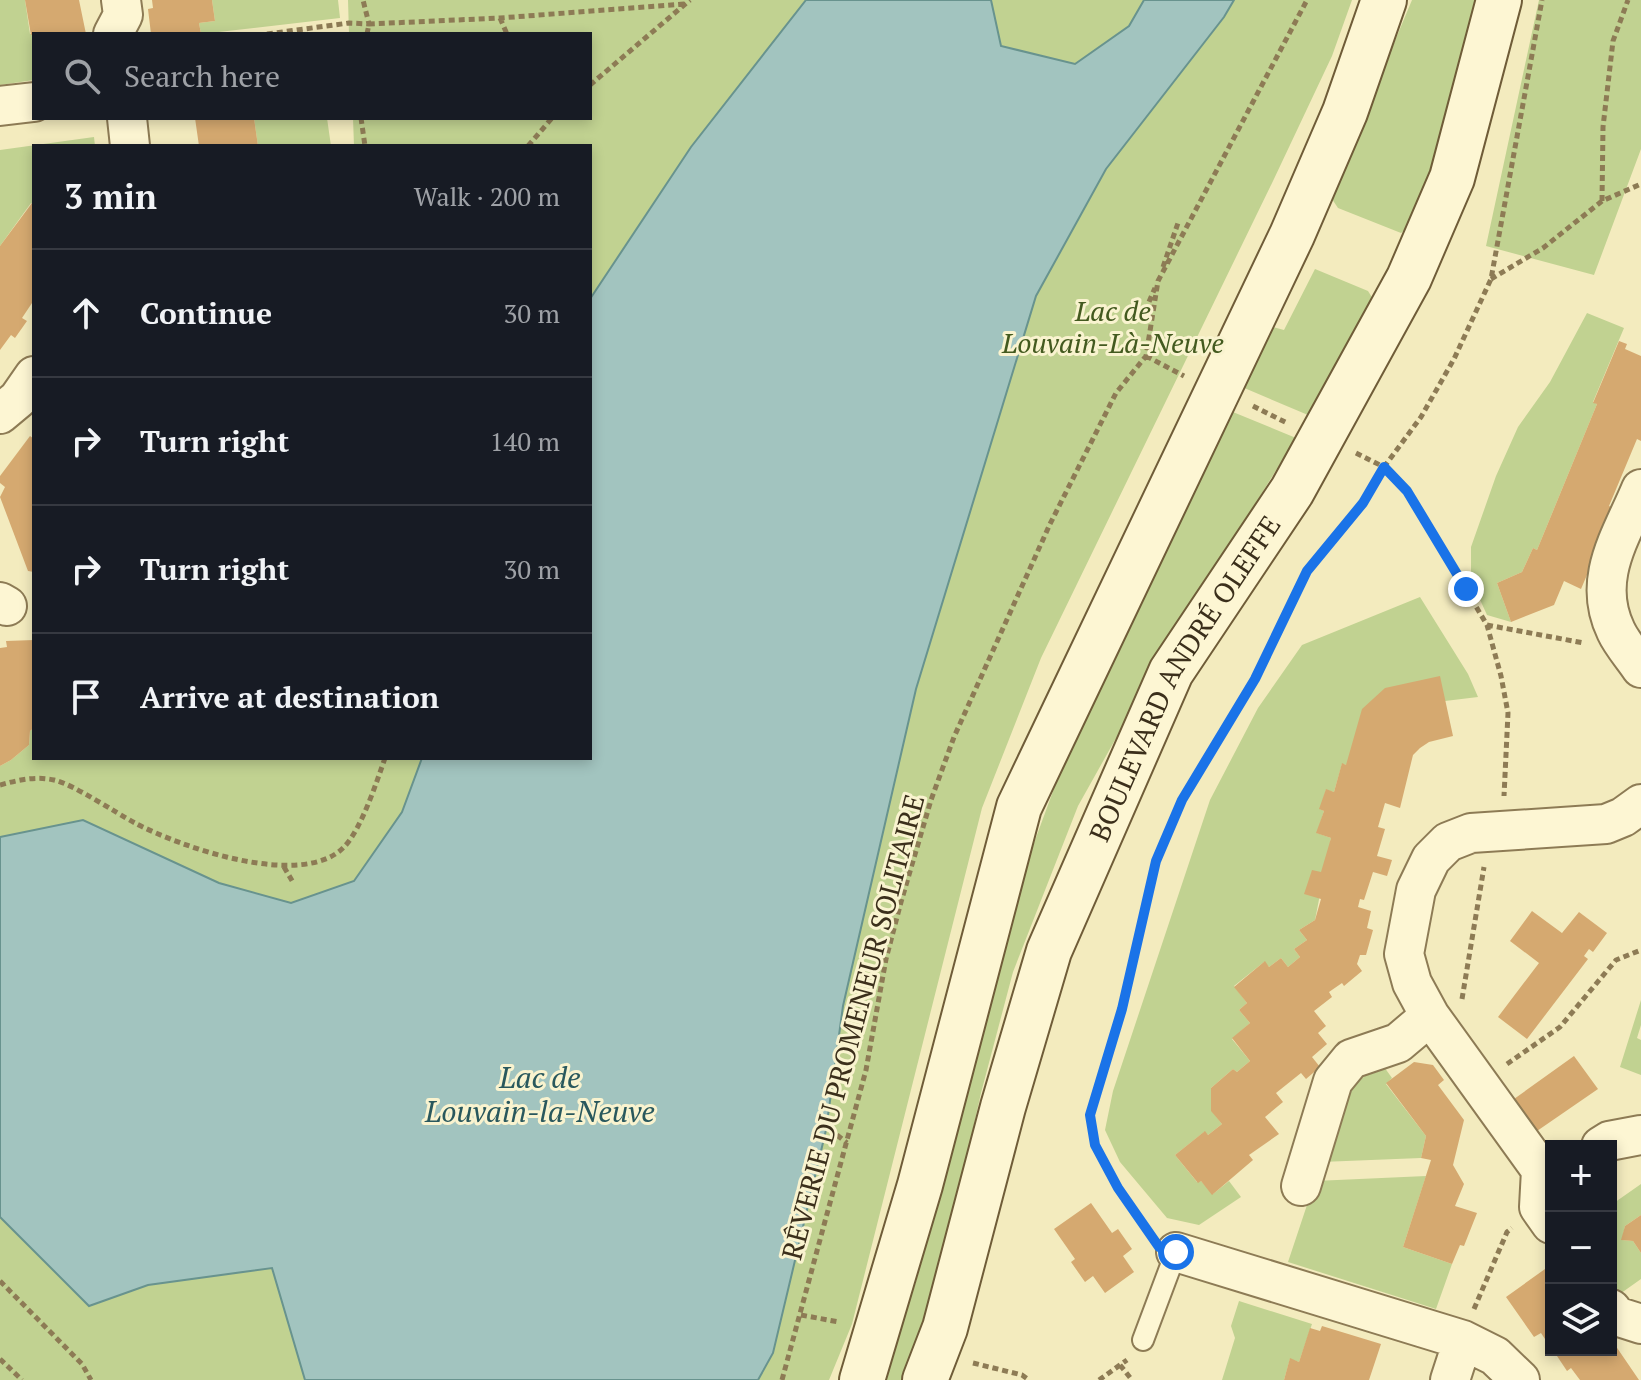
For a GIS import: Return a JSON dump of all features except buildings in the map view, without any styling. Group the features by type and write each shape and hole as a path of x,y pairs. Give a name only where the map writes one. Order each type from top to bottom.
{"main road":[{"path":"862,1380 920,1185 1019,807 1292,235 1345,112 1384,0"},
{"name":"BOULEVARD ANDRÉ OLEFFE","path":"925,1380 945,1328 1003,1107 1049,951 1171,672 1292,491 1409,278 1452,178 1499,0"}],"street":[{"path":"114,32 123,15 121,0"},
{"path":"0,106 32,102"},
{"path":"127,120 130,144"},
{"path":"0,414 18,399 32,379"},
{"path":"1641,489 1611,561 1605,586 1616,631 1641,668"},
{"path":"1545,1168 1478,1084 1438,1028 1412,983 1404,954 1416,890 1431,859 1448,842 1471,833 1606,824 1641,804"},
{"path":"1301,1186 1333,1081 1351,1059 1438,1028"},
{"path":"1614,1140 1641,1135"},
{"path":"1545,1174 1539,1207 1545,1216"},
{"path":"1176,1252 1469,1323 1495,1356 1520,1380"},
{"path":"1617,1316 1641,1324"},
{"path":"1450,1380 1469,1323"}],"lane":[{"path":"1143,1340 1176,1252"}],"path":[{"path":"363,0 369,24 367,32"},
{"name":"RÊVERIE DU PROMENEUR SOLITAIRE","path":"782,1380 866,1070 889,945 931,800 954,737 1050,524 1116,393 1146,356 1158,281 1307,0"},
{"path":"1176,1252 1159,1247 1118,1188 1095,1145 1090,1115 1122,1009 1156,861 1182,800 1255,679 1307,571 1363,503 1384,467 1421,417 1491,279 1542,0"},
{"path":"1602,201 1603,127 1613,41 1628,0"},
{"path":"282,32 349,23 500,18 688,2"},
{"path":"592,83 688,2"},
{"path":"500,18 506,32"},
{"path":"361,120 365,144"},
{"path":"529,144 544,121"},
{"path":"1491,279 1543,248 1602,201 1641,184"},
{"path":"1141,320 1179,220"},
{"path":"1146,356 1185,377"},
{"path":"1241,401 1299,429"},
{"path":"1348,449 1384,467 1407,491 1487,625 1508,713 1503,798"},
{"path":"1487,625 1593,645 1616,631"},
{"path":"0,785 23,778 55,780 139,825 209,853 284,867 323,859 344,848 360,820 384,760"},
{"path":"1438,1028 1458,1024 1486,858"},
{"path":"284,867 294,884"},
{"path":"1478,1084 1560,1027 1616,960 1641,950"},
{"path":"837,1135 847,1143"},
{"path":"1469,1323 1507,1232"},
{"path":"0,1281 82,1364 91,1380"},
{"path":"801,1315 852,1324"},
{"path":"0,1359 22,1380"},
{"path":"968,1362 1022,1375 1029,1380"},
{"path":"1120,1365 1132,1380"}],"green space":[{"path":"0,0 25,0 32,34 32,80 0,85"},
{"path":"212,0 338,0 340,18 201,32 199,23 215,21"},
{"path":"348,0 806,0 691,147 592,296 592,144 354,144 353,120 592,120 592,32 349,32"},
{"path":"991,0 1144,0 1129,26 1075,64 1000,46"},
{"name":"Lac de Louvain-Là-Neuve","path":"1234,0 1352,0 1332,56 1273,181 1041,658 982,808 852,1324 829,1380 758,1380 773,1353 826,1130 843,1006 916,689 1036,296 1106,169"},
{"path":"1412,0 1478,0 1470,41 1432,168 1411,225 1401,233 1338,208 1330,196"},
{"path":"1539,0 1641,0 1641,149 1594,275 1486,246"},
{"path":"254,120 327,120 331,144 258,144"},
{"path":"94,137 95,144 43,144"},
{"path":"32,146 32,204 0,246 0,150"},
{"path":"1315,269 1368,291 1373,299 1340,370 1308,415 1242,387 1269,326 1284,330"},
{"path":"1587,313 1624,328 1593,402 1597,404 1537,550 1533,548 1522,572 1497,583 1511,622 1487,615 1471,580 1471,547 1496,476 1518,427 1550,382"},
{"path":"1228,410 1296,438 1172,638 1078,806 1013,972 981,1093 941,1273 906,1380 883,1380 916,1282 972,1055 1020,881 1059,775"},
{"path":"1420,597 1468,674 1478,697 1445,701 1346,765 1342,764 1334,792 1326,790 1317,833 1331,838 1315,920 1299,930 1307,940 1294,949 1300,957 1288,967 1281,958 1269,967 1264,962 1234,986 1247,1003 1239,1010 1250,1023 1232,1039 1250,1061 1237,1072 1233,1069 1211,1088 1211,1110 1222,1124 1208,1135 1204,1132 1175,1155 1197,1182 1201,1181 1213,1194 1229,1181 1241,1197 1199,1225 1167,1218 1120,1162 1105,1130 1113,1091 1210,800 1258,708 1302,645"},
{"path":"32,730 32,760 421,760 402,812 354,881 291,903 219,883 83,821 0,837 0,766 29,745"},
{"path":"1641,1000 1641,1025 1637,1038 1641,1040 1641,1075 1620,1067"},
{"path":"1382,1064 1392,1078 1386,1084 1426,1136 1421,1158 1321,1162 1341,1093"},
{"path":"1426,1176 1403,1247 1452,1264 1436,1309 1288,1262 1315,1181"},
{"path":"1641,1184 1641,1215 1625,1226 1622,1240 1633,1241 1641,1253 1641,1279 1617,1296 1617,1212 1617,1201"},
{"path":"0,1217 89,1306 148,1285 272,1268 305,1380 0,1380"},
{"path":"1239,1301 1312,1324 1299,1362 1290,1359 1284,1380 1222,1380 1235,1338 1231,1326"}],"water":[{"name":"Lac de Louvain-la-Neuve","path":"806,0 991,0 1001,46 1075,64 1129,26 1144,0 1234,0 1106,169 1036,296 916,689 843,1006 826,1130 773,1353 758,1380 305,1380 272,1268 148,1285 89,1306 0,1217 0,837 83,820 219,883 291,903 354,881 402,812 421,760 592,760 592,296 691,147"}],"route":[{"path":"1176,1252 1159,1247 1118,1188 1095,1145 1090,1115 1122,1009 1156,861 1182,800 1255,679 1307,571 1363,503 1384,467 1407,491 1466,589"}]}
